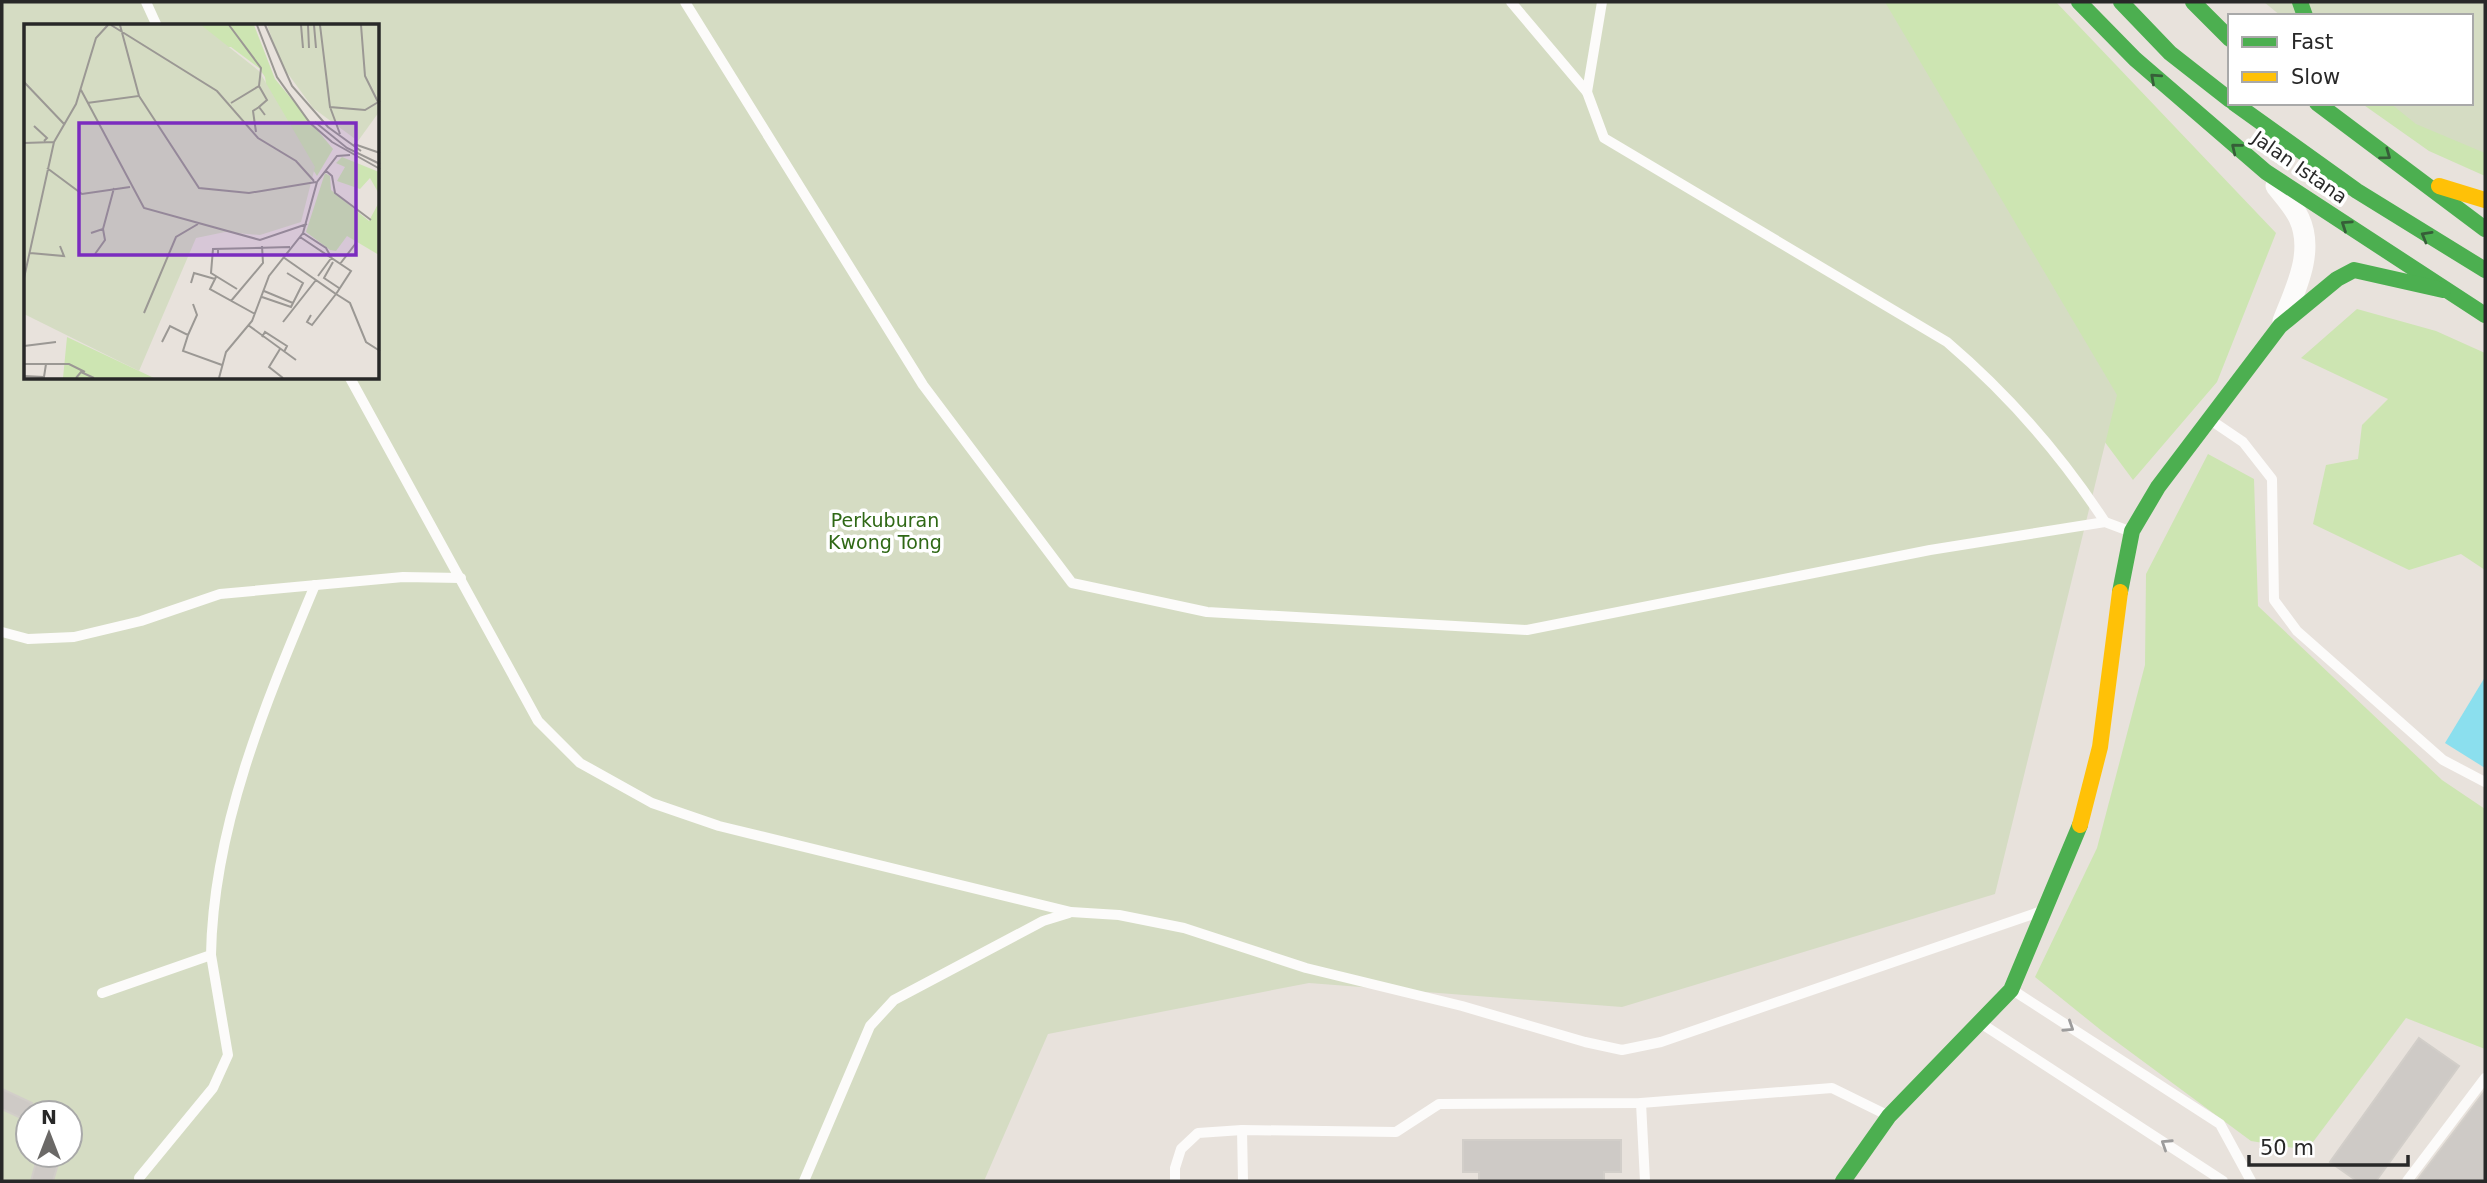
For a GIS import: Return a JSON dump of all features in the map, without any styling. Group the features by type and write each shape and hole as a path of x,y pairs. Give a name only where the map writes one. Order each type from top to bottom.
{"main road":[{"name":"Jalan Istana","path":"2079,2 2135,60 2266,172 2485,315"},
{"path":"2120,2 2170,53 2228,98"},
{"path":"2193,2 2228,36"},
{"path":"2237,105 2286,144 2394,216 2485,270"},
{"path":"2320,105 2485,229"},
{"path":"2341,105 2351,129"},
{"path":"2421,180 2485,200"},
{"path":"1843,1181 1889,1116 2011,990 2079,829 2100,747 2123,572 2132,531 2158,487 2280,326 2313,297 2354,270 2443,290"}],"street":[{"path":"2266,172 2299,218 2304,235 2305,253 2299,281 2280,326"}],"lane":[{"path":"146,2 156,24"},
{"path":"685,2 923,385 1072,583 1207,611 1527,630 1930,551 2105,522 2132,531"},
{"path":"1511,2 1587,92 1604,138 1947,342 1994,382 2039,430 2105,522"},
{"path":"1587,92 1602,2"},
{"path":"351,380 538,721 580,762 652,803 719,826 1071,912 1119,915 1184,928 1306,968 1462,1006 1622,1050 1661,1042 2045,910"},
{"path":"2209,419 2243,442 2272,478 2274,600 2297,631 2443,760 2485,782"},
{"path":"2,632 28,639 74,637 141,621 220,594 403,577 461,578"},
{"path":"139,1178 213,1088 228,1055 211,955 212,905 229,825 262,718 315,585"},
{"path":"804,1181 870,1026 894,1000 1043,920 1071,912"},
{"path":"102,993 211,955"},
{"path":"2011,990 2220,1125 2251,1181"},
{"path":"1981,1024 2223,1181"},
{"path":"2407,1181 2485,1078"},
{"path":"1175,1181 1181,1149 1198,1133 1242,1130 1396,1132 1439,1104 1641,1103 1832,1088 1889,1116"},
{"path":"1641,1103 1645,1181"},
{"path":"1242,1130 1243,1181"}],"green space":[{"name":"Perkuburan Kwong Tong","path":"2,2 1885,2 2117,395 1995,894 1622,1007 1309,983 1048,1034 984,1181 2,1181"},
{"path":"1599,2 2056,2 2276,233 2217,382 2133,480 2021,329"},
{"path":"2264,2 2485,2 2485,153 2416,124 2392,105 2473,105 2473,14 2279,14"},
{"path":"2485,2 2485,176 2429,151 2364,105 2473,105 2473,14"},
{"path":"2357,309 2436,331 2485,353 2485,570 2461,554 2409,570 2313,524 2326,465 2358,459 2362,425 2388,399 2301,358"},
{"path":"2208,454 2254,479 2258,606 2442,780 2485,809 2485,1049 2406,1018 2307,1150 2251,1141 2102,1031 2035,977 2097,848 2145,665 2146,574"}],"water":[{"path":"2485,677 2485,768 2445,743"}],"building":[{"path":"2419,1038 2459,1066 2376,1181 2357,1181 2330,1162"},
{"path":"2,1089 23,1099 14,1099 14,1115 2,1109"},
{"path":"2485,1091 2485,1181 2417,1181 2419,1178"},
{"path":"1463,1140 1621,1140 1621,1172 1604,1172 1604,1181 1479,1181 1479,1172 1463,1172"},
{"path":"34,1169 57,1169 53,1181 31,1181"}],"traffic: fast":[{"path":"2079,2 2135,59 2266,172 2485,315"},
{"path":"2121,2 2170,53 2228,98"},
{"path":"2193,2 2228,37"},
{"path":"2300,2 2304,14"},
{"path":"2237,105 2357,191 2485,270"},
{"path":"2320,105 2485,229"},
{"path":"2120,592 2132,531 2158,487 2280,326 2337,279 2354,270 2443,290"},
{"path":"1843,1181 1889,1116 2011,990 2080,825"}],"traffic: slow":[{"path":"2439,186 2485,200"},
{"path":"2080,825 2100,747 2120,592"}]}
